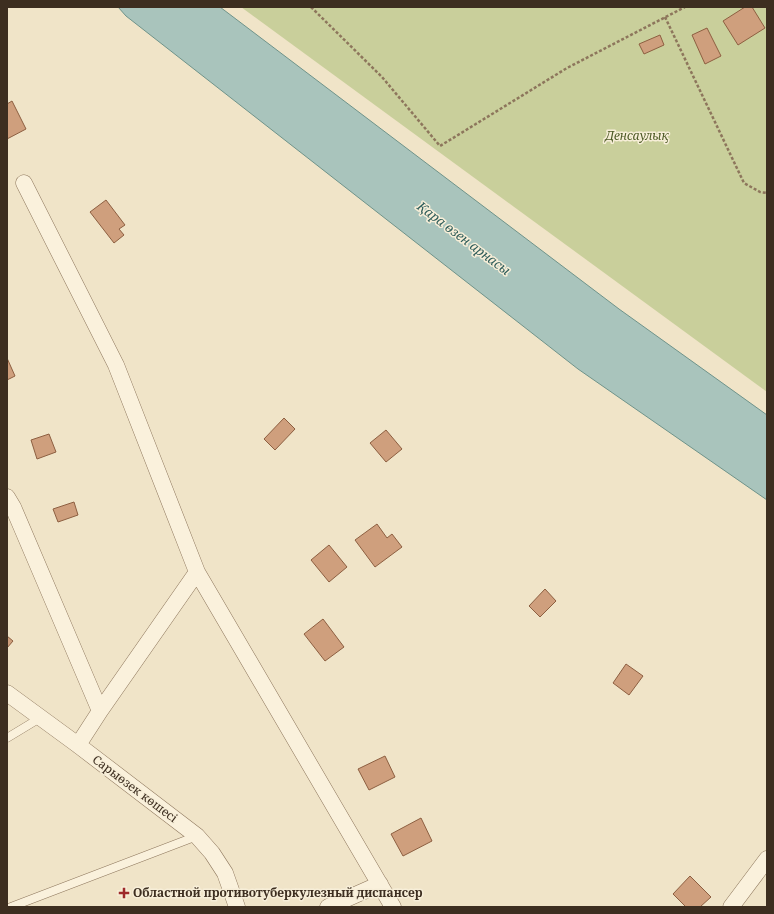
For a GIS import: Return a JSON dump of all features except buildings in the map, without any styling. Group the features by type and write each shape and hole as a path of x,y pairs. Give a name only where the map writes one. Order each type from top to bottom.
{"street":[{"path":"24,184 116,365 197,572 393,907"},
{"path":"7,497 13,507 100,711"},
{"path":"78,745 197,572"},
{"name":"Сарыөзек көшесі","path":"7,693 197,836 212,853 224,874 237,907"},
{"path":"731,907 767,859"},
{"path":"328,907 380,884"}],"lane":[{"path":"7,738 40,718"},
{"path":"11,907 197,836"}],"path":[{"path":"311,7 382,77 440,146 567,68 685,7"},
{"path":"665,17 744,183 760,192 767,193"}],"green space":[{"name":"Денсаулық","path":"241,7 767,7 767,392"}],"water":[{"name":"Қара өзен арнасы","path":"118,7 220,7 619,309 767,415 767,500 578,369 126,16"}],"place":[{"name":"Областной противотуберкулезный диспансер","path":"124,893"}]}
